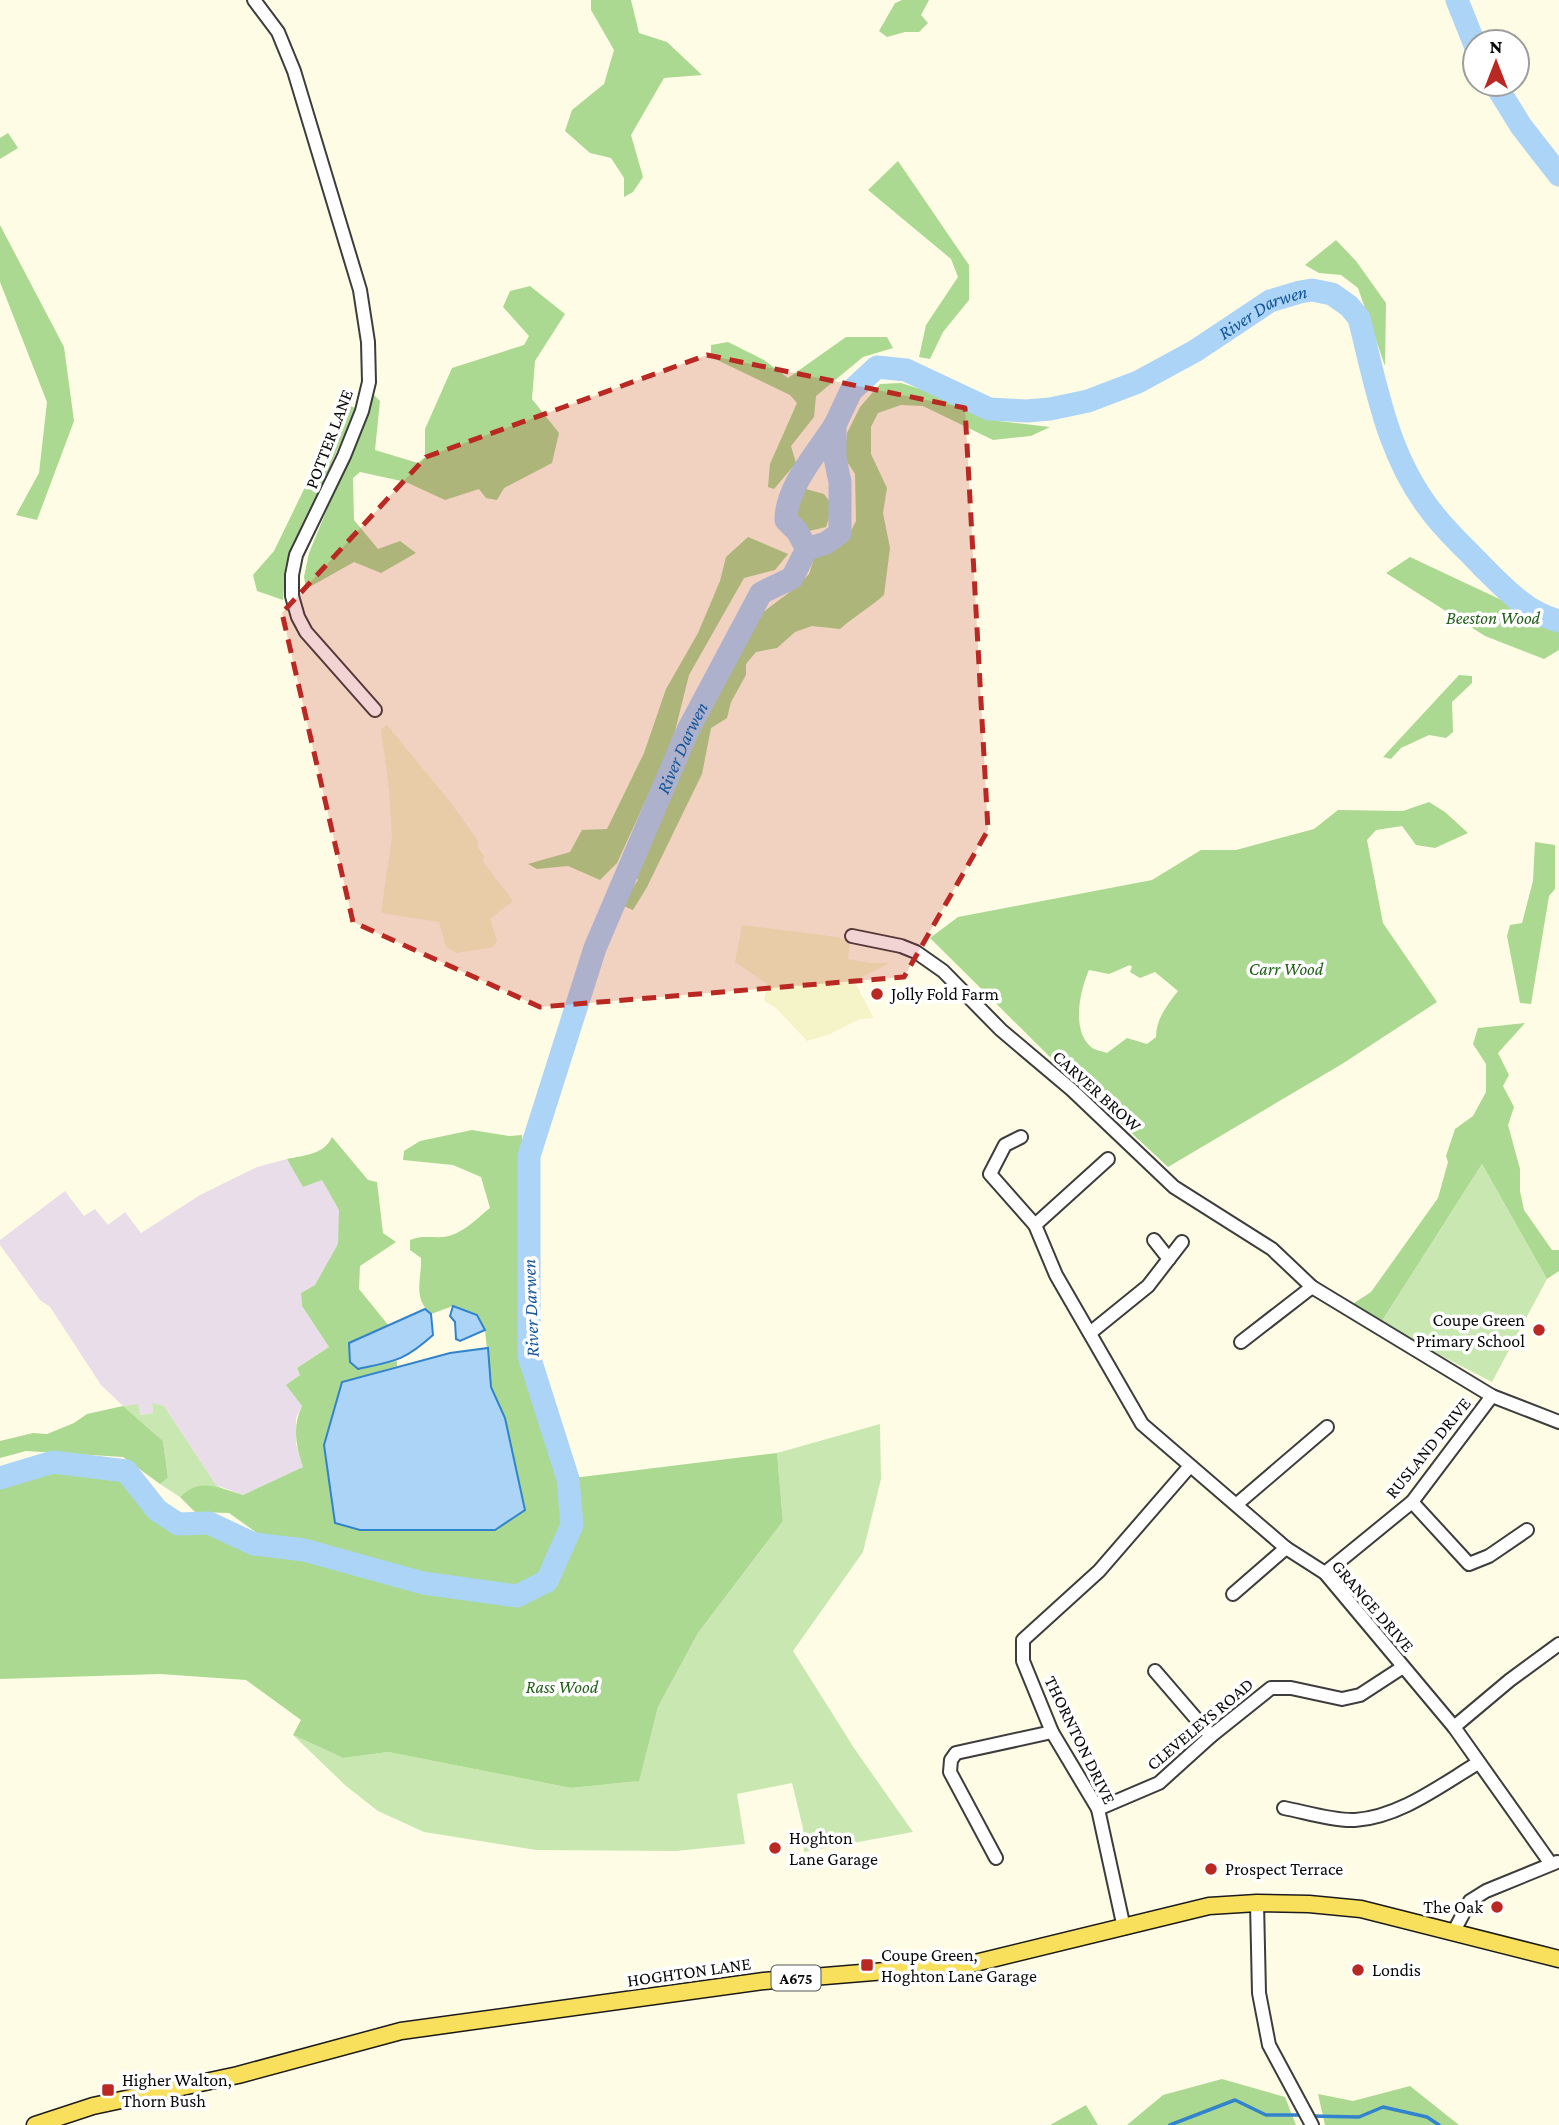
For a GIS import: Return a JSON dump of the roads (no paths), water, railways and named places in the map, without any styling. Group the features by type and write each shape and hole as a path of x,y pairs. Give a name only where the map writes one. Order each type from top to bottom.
{"main road":[{"name":"HOGHTON LANE","path":"35,2125 93,2106 237,2076 401,2031 764,1981 971,1964 1209,1906 1309,1904 1361,1909 1559,1959"}],"street":[{"name":"POTTER LANE","path":"254,0 278,32 294,71 360,290 368,342 369,382 362,411 344,456 296,555 292,596 306,632 375,710"},
{"name":"CARVER BROW","path":"852,936 909,949 943,971 1001,1030 1072,1090 1174,1187 1272,1249 1312,1287 1492,1396 1559,1422"},
{"name":"GRANGE DRIVE","path":"1021,1137 1005,1146 990,1174 1035,1225 1056,1275 1142,1424 1286,1548 1325,1573 1454,1727 1478,1763 1555,1863"},
{"path":"1035,1225 1108,1159"},
{"path":"1154,1240 1169,1259"},
{"path":"1090,1333 1148,1286 1182,1242"},
{"path":"1241,1342 1312,1287"},
{"name":"RUSLAND DRIVE","path":"1325,1573 1412,1502 1492,1396"},
{"path":"1237,1504 1327,1427"},
{"name":"THORNTON DRIVE","path":"1124,1928 1098,1809 1052,1732 1023,1661 1023,1640 1099,1571 1190,1466"},
{"path":"1412,1502 1469,1564 1489,1556 1527,1530"},
{"path":"1233,1594 1286,1548"},
{"path":"1454,1727 1510,1680 1558,1647"},
{"name":"CLEVELEYS ROAD","path":"1098,1809 1159,1783 1211,1736 1271,1688 1291,1688 1342,1699 1360,1695 1402,1667"},
{"path":"1155,1671 1211,1736"},
{"path":"996,1858 950,1772 951,1760 956,1754 1052,1732"},
{"path":"1284,1808 1353,1820 1383,1815 1413,1801 1478,1763"},
{"path":"1454,1931 1470,1901 1486,1891 1555,1863"},
{"path":"1257,1903 1259,1993 1269,2045 1312,2125"}],"water":[{"path":"453,1306 477,1315 485,1330 460,1341 456,1339 455,1322 450,1316"},
{"path":"425,1309 431,1314 433,1335 414,1350 390,1362 358,1369 350,1362 349,1343"},
{"path":"488,1348 491,1387 505,1418 525,1510 495,1530 360,1530 335,1523 324,1445 342,1382 450,1353"}],"waterway":[{"name":"River Darwen","path":"1457,0 1468,28"},
{"name":"River Darwen","path":"1504,98 1521,126 1559,175"},
{"name":"River Darwen","path":"0,1478 53,1462 126,1471 157,1510 178,1524 209,1523 254,1544 304,1550 423,1583 517,1596 547,1581 572,1525 568,1479 529,1356 529,1156 595,948 688,730 761,593 792,578 807,549 826,543 840,533 840,482 835,458 835,425 851,391 877,367 906,370 989,409 1050,409 1088,401 1138,382 1195,351 1270,301 1312,290 1332,294 1349,306 1359,318 1393,443 1416,489 1431,511 1508,591 1526,606 1559,621"},
{"name":"River Darwen","path":"807,549 797,531 786,520 787,508 797,483 835,425"},
{"path":"1170,2125 1235,2100 1266,2115 1302,2115"},
{"path":"1310,2116 1359,2117 1383,2107 1427,2117 1439,2125"}],"place":[{"name":"Jolly Fold Farm","path":"877,994"},
{"name":"Coupe Green Primary School","path":"1539,1330"},
{"name":"Hoghton Lane Garage","path":"775,1848"},
{"name":"Prospect Terrace","path":"1211,1869"},
{"name":"The Oak","path":"1497,1907"},
{"name":"Coupe Green, Hoghton Lane Garage","path":"867,1965"},
{"name":"Londis","path":"1358,1970"},
{"name":"Higher Walton, Thorn Bush","path":"108,2090"}],"park label":[{"name":"Beeston Wood","path":"1493,618"},
{"name":"Carr Wood","path":"1286,969"},
{"name":"Rass Wood","path":"562,1687"}]}
